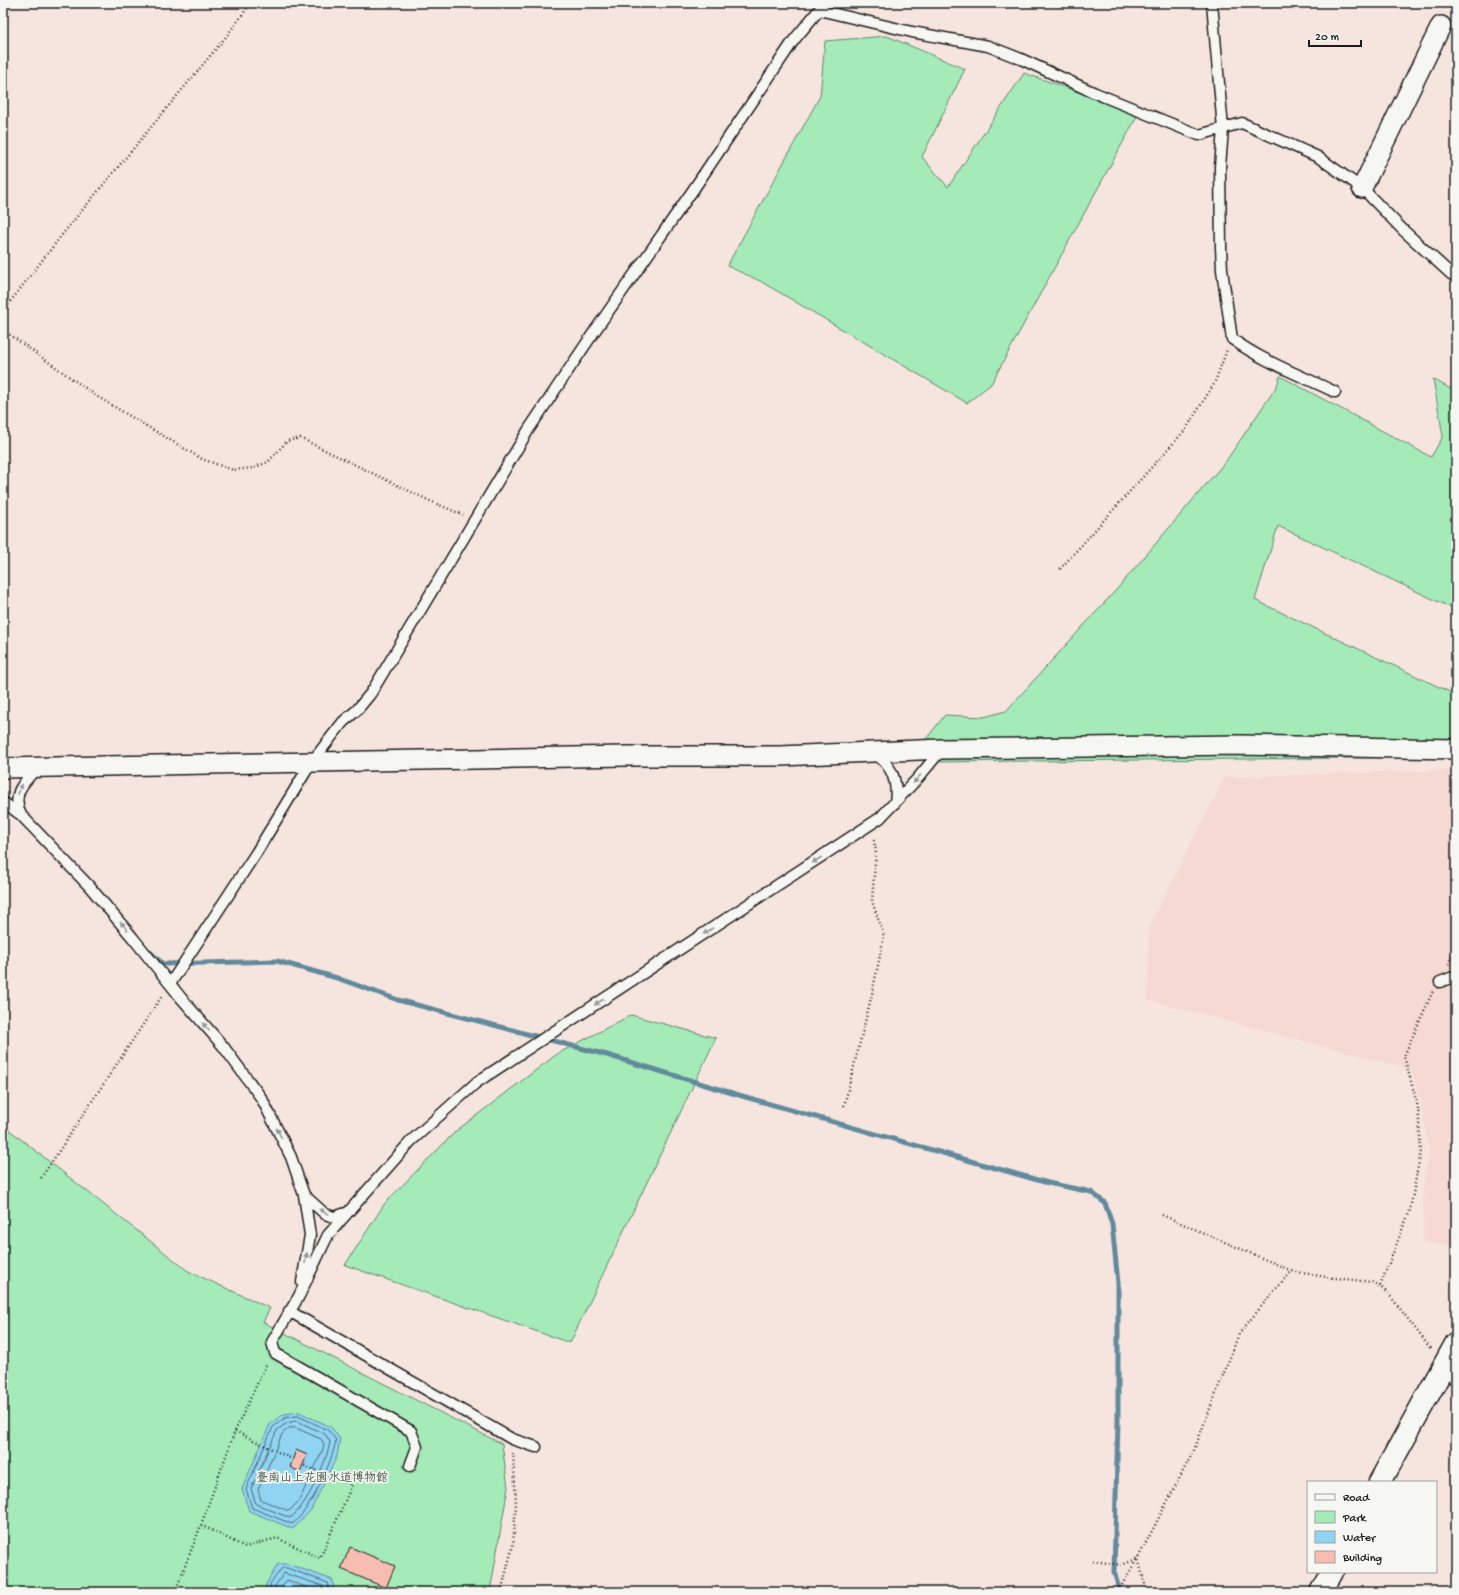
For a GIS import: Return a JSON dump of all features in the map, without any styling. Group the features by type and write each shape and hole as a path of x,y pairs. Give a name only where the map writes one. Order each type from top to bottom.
{"main road":[{"path":"1381,1481 1450,1374 1456,1344"},
{"path":"1321,1592 1331,1573"}],"street":[{"path":"1362,188 1440,26"},
{"path":"3,768 619,756 780,756 942,749 1240,745 1456,749"}],"lane":[{"path":"1212,3 1223,129 1220,167 1221,247 1227,308 1232,339 1266,361 1335,392"},
{"path":"170,984 256,852 311,762 344,722 357,710 371,693 529,429 794,40 821,6 912,32 988,46 1021,59 1095,93 1199,135 1242,123 1318,157 1362,188 1403,230 1456,277"},
{"path":"410,1466 417,1447 411,1431 275,1352 272,1342 299,1296 328,1235 411,1141 477,1082 870,826 895,803 942,749"},
{"path":"873,752 885,760 894,777 897,788 895,803"},
{"path":"21,815 18,808 17,799 19,790 22,783 37,768"},
{"path":"3,802 21,815 89,886 223,1046 262,1099 291,1157 304,1195 310,1235 299,1296"},
{"path":"1440,982 1456,976"},
{"path":"304,1195 325,1214 334,1217 348,1212"},
{"path":"289,1311 512,1439 536,1447"}],"path":[{"path":"3,311 65,231 225,38 251,3"},
{"path":"3,330 98,397 202,459 233,470 253,468 268,462 287,441 300,438 461,516 480,509"},
{"path":"1060,569 1186,429 1214,384 1232,339"},
{"path":"844,1106 872,994 884,936 872,901 876,850 870,826"},
{"path":"1380,1286 1410,1210 1421,1151 1418,1107 1404,1056 1431,996 1440,982 1456,947"},
{"path":"41,1178 170,984"},
{"path":"1162,1215 1292,1271 1326,1278 1372,1282 1380,1286 1391,1297 1450,1374"},
{"path":"1118,1592 1138,1558 1194,1450 1239,1334 1292,1271"},
{"path":"174,1592 201,1525 235,1431 267,1363 275,1352"},
{"path":"235,1431 292,1459"},
{"path":"501,1592 513,1545 516,1503 512,1439"},
{"path":"201,1525 245,1547 277,1538 320,1558 352,1486 303,1465"},
{"path":"1093,1561 1122,1565 1138,1558"},
{"path":"1138,1558 1147,1592"}],"shaded area":[{"path":"1456,770 1456,1246 1423,1243 1423,1190 1429,1149 1420,1098 1411,1069 1148,1000 1149,926 1225,777"}],"green space":[{"path":"887,36 965,69 922,157 948,187 1024,73 1139,113 991,384 967,403 760,281 727,266 820,96 825,41"},
{"path":"1280,376 1431,457 1443,436 1433,379 1456,392 1456,610 1278,526 1255,600 1456,695 1456,757 929,762 922,744 945,715 984,717 1006,711 1117,589 1226,461 1277,386"},
{"path":"631,1015 716,1038 570,1343 345,1265 385,1203 456,1131 557,1054"},
{"name":"臺南山上花園水道博物館","path":"3,1125 188,1271 270,1308 263,1322 502,1444 508,1487 490,1592 3,1592"}],"water":[{"path":"299,1412 331,1427 340,1439 337,1456 311,1510 293,1529 249,1511 242,1489 270,1424 284,1414"},
{"path":"278,1564 288,1564 333,1580 333,1592 270,1592 266,1590 266,1584"}],"building":[{"path":"296,1450 307,1455 300,1472 290,1467"},
{"path":"350,1547 395,1566 386,1588 341,1569"}],"waterway":[{"path":"147,949 163,964 277,961 337,978 398,1000 607,1055 742,1096 1048,1183 1091,1192 1105,1203 1112,1224 1118,1283 1118,1421 1114,1572 1120,1592"}]}
